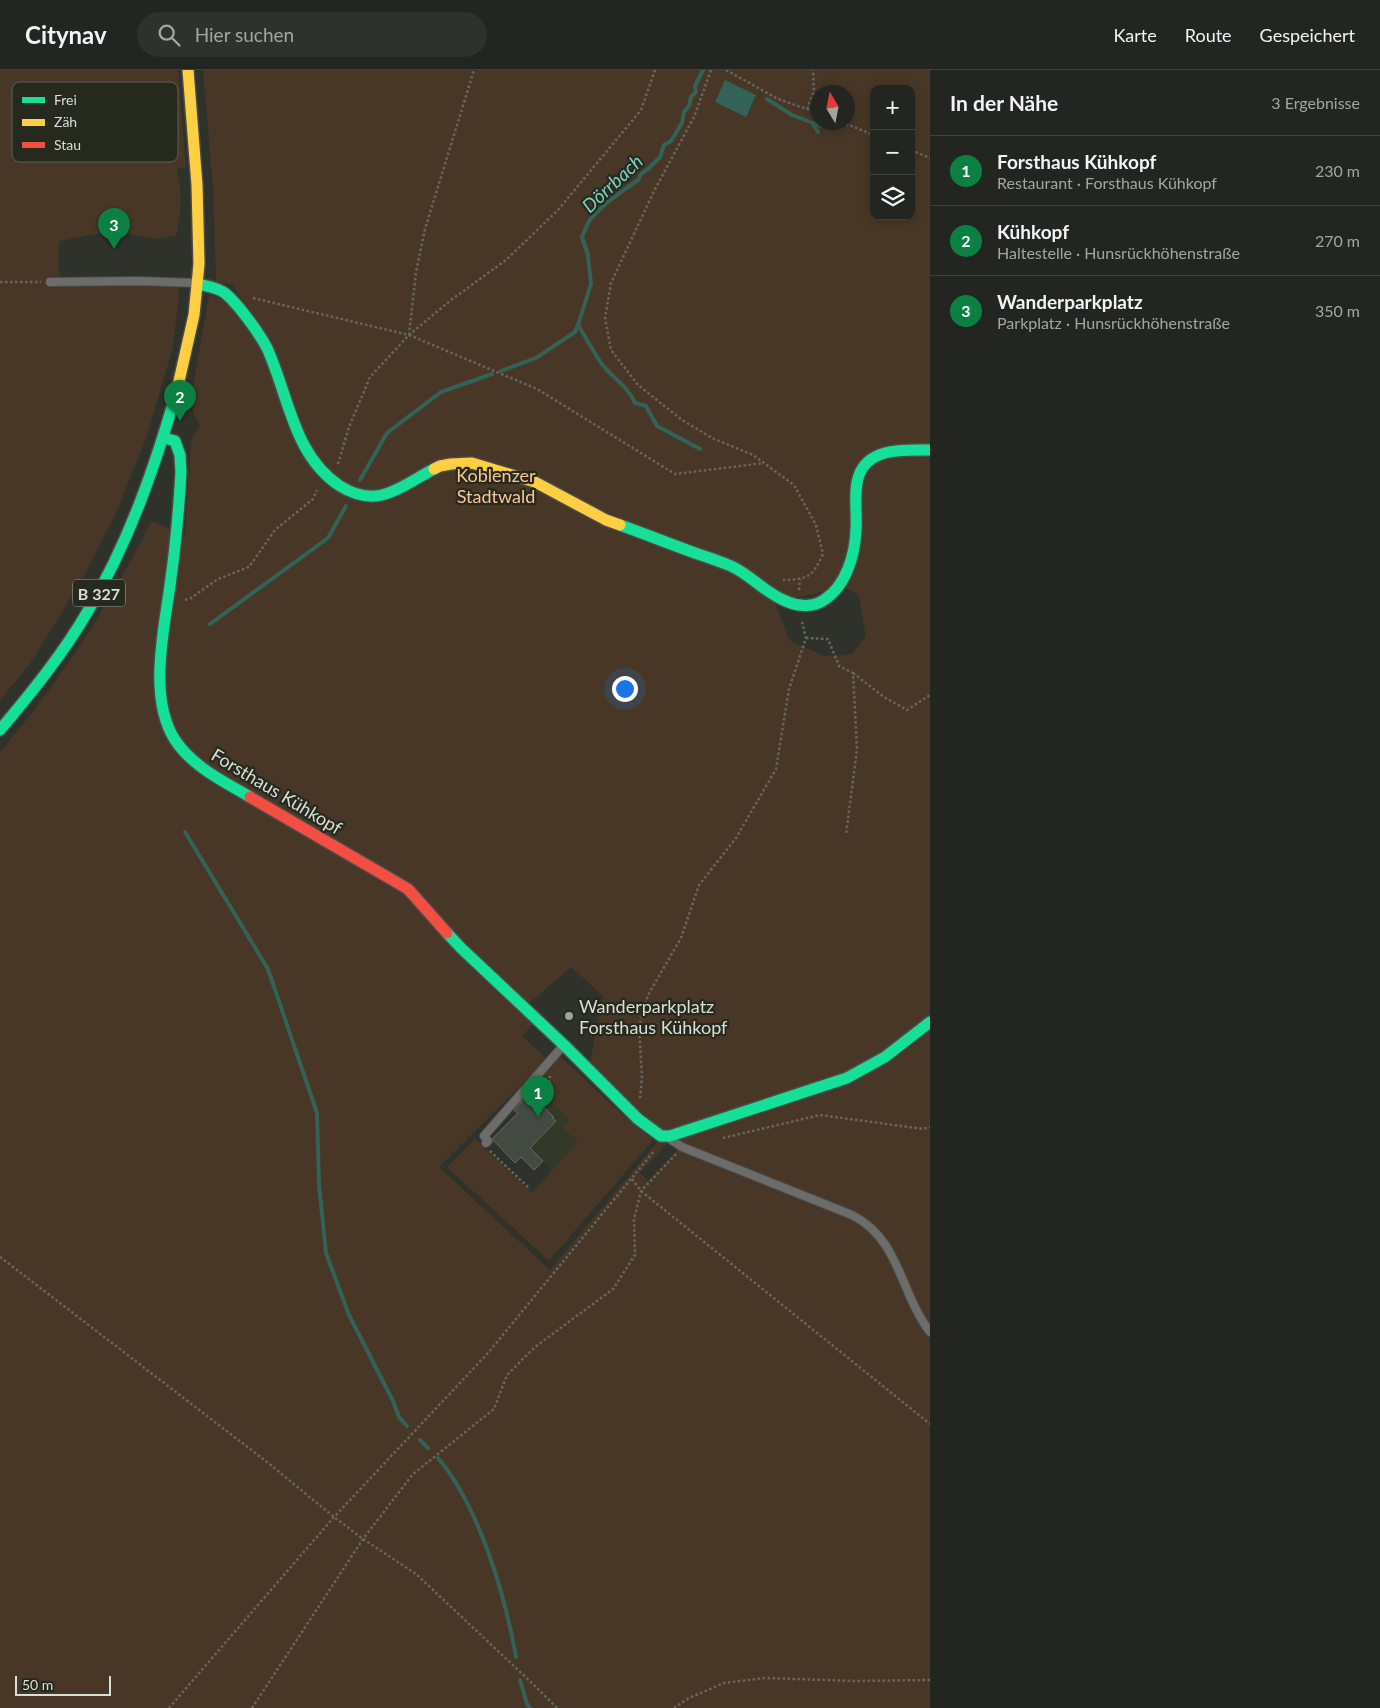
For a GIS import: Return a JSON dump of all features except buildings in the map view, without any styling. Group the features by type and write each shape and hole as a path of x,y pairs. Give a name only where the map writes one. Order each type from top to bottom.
{"street":[{"name":"B 327","path":"0,730 45,674 99,593 147,489 164,438 194,321 198,284 199,242 196,163 188,70"},
{"path":"198,284 217,288 231,297 261,339 270,357 306,452 318,468 329,477 362,496 370,497 394,490 440,466 472,463 483,465 535,482 606,520 731,566 774,595 798,605 815,607 826,600 838,589 847,572 856,535 856,486 863,467 872,459 889,452 930,450"},
{"name":"Forsthaus Kühkopf","path":"164,438 174,441 179,448 180,466 178,510 161,658 162,689 167,723 179,747 206,771 408,889 461,948 549,1030 638,1119 657,1133 666,1136"},
{"path":"666,1136 676,1135 847,1078 884,1058 930,1022"}],"lane":[{"path":"50,282 128,281 198,284"},
{"path":"486,1143 488,1140 484,1136 564,1045"},
{"path":"666,1136 682,1147 852,1214 863,1221 885,1242 893,1256 914,1306 930,1332"}],"path":[{"path":"409,335 416,272 425,229 474,70"},
{"path":"167,606 191,598 218,578 248,567 275,530 313,499 329,477 370,377 409,335 451,300 506,260 558,210 641,110 655,70"},
{"path":"711,70 694,117 654,191 611,283 605,318 611,350 638,385 682,420 712,438 753,455 794,485 816,525 823,554 814,572 800,579"},
{"path":"726,70 778,99 810,110"},
{"path":"807,109 814,91 813,70"},
{"path":"855,128 870,134"},
{"path":"915,152 930,158"},
{"path":"0,282 50,282"},
{"path":"251,297 409,335 537,389 675,474 765,463"},
{"path":"638,1119 642,1077 639,1028 648,995 681,938 699,885 736,838 776,769 788,689 806,638 798,605"},
{"path":"806,638 828,639 839,666 853,673 884,697 907,710 930,695"},
{"path":"846,835 857,749 853,673"},
{"path":"541,1104 549,1096 550,1074"},
{"path":"719,1139 820,1115 923,1129 930,1127"},
{"path":"169,1708 334,1517 488,1353 653,1156 666,1136"},
{"path":"486,1143 484,1145 530,1189"},
{"path":"252,1708 363,1539 413,1474 494,1409 507,1374 535,1347 613,1289 635,1255 634,1219 641,1191 682,1147"},
{"path":"632,1179 641,1191 930,1424"},
{"path":"0,1257 266,1462 334,1517 363,1539 416,1574 557,1708"},
{"path":"674,1708 689,1698 724,1683 765,1678 855,1681 930,1680"}],"shaded area":[{"path":"549,1100 570,1120 578,1141 552,1170 518,1137 531,1125 542,1135 555,1121 552,1118 554,1116 543,1107"}],"green space":[{"path":"0,70 178,70 186,167 177,168 181,202 176,236 158,239 121,232 94,234 60,241 58,252 62,285 169,285 178,288 179,294 173,347 147,436 116,513 84,576 30,664 0,700"},
{"name":"Koblenzer Stadtwald","path":"203,70 930,70 930,1708 0,1708 0,752 43,698 83,641 119,583 151,521 185,535 191,439 200,426 194,414 192,392 209,295 249,311 233,285 216,281 213,187","holes":["845,587 859,596 866,636 852,654 824,656 789,640 775,602","571,967 603,996 590,1063 528,1004","534,1023 558,1045 546,1058 522,1036","557,1049 658,1141 550,1270 439,1167","669,1141 678,1149 648,1181 640,1173"]},
{"path":"560,1056 615,1108 653,1140 549,1261 447,1167 475,1139 532,1193 578,1141 563,1128 570,1120 549,1100 543,1107 529,1093"}],"water":[{"path":"725,80 756,95 746,117 715,102"}],"waterway":[{"name":"Dörrbach","path":"700,449 657,426 646,406 635,403 629,392 601,363 578,325 591,284 588,255 582,237 589,221 610,200 638,180 641,174 660,157 664,145 671,141 682,123 684,112 689,106 691,97 696,92 695,86 703,70"},
{"path":"767,99 792,115 810,122"},
{"path":"501,371 536,358 575,332 578,325"},
{"path":"360,480 387,433 441,392 492,374"},
{"path":"210,624 328,538 346,506"},
{"path":"185,832 268,969 317,1113 319,1184 326,1253 349,1315 393,1401 399,1417 407,1426"},
{"path":"420,1440 428,1448"},
{"path":"438,1458 453,1478 478,1526 505,1606 516,1657"},
{"path":"520,1680 530,1708"}],"traffic: fast":[{"path":"198,284 223,292 237,305 254,327 275,366 302,441 324,473 340,486 361,495 383,495 434,469"},
{"path":"0,730 58,658 103,585 140,504 177,390"},
{"path":"164,438 175,441 180,455 181,472 174,552 160,661 162,703 167,722 182,750 209,773 250,797"},
{"path":"620,525 731,566 780,599 792,604 816,604 832,594 848,569 854,550 857,485 859,475 864,466 873,458 885,453 907,450 930,450"},
{"path":"447,933 638,1119 661,1136 670,1136 847,1078 885,1057 930,1022"}],"traffic: slow":[{"path":"177,390 194,315 199,264 197,185 188,70"},
{"path":"434,469 451,464 472,463 535,482 606,520 620,525"}],"traffic: jam":[{"path":"250,797 408,889 447,933"}],"place":[{"name":"Wanderparkplatz","path":"114,249"},
{"name":"Kühkopf","path":"180,421"},
{"name":"Wanderparkplatz Forsthaus Kühkopf","path":"569,1016"},
{"name":"Forsthaus Kühkopf","path":"538,1117"}]}
